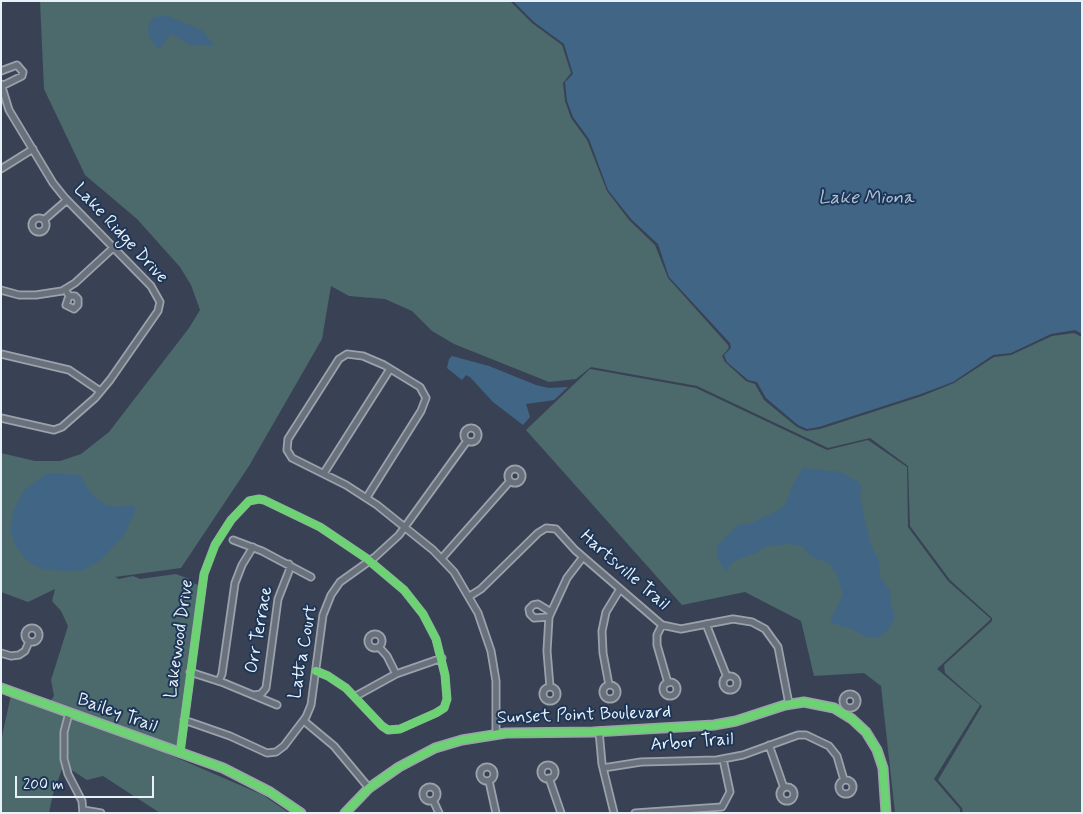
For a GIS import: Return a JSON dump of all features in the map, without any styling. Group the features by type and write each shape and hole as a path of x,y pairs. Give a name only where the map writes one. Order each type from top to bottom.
{"street":[{"name":"Lake Ridge Drive","path":"1,71 17,65 23,72 22,76 2,85 9,110 67,200 151,286 160,302 158,311 100,391 62,427 54,430 1,418"},
{"path":"1,169 33,150"},
{"path":"44,220 67,200"},
{"path":"1,290 19,295 55,293 65,289 113,248"},
{"path":"65,289 69,296"},
{"path":"1,354 69,370 100,391"},
{"path":"367,498 426,402 425,394 420,387 390,369 356,354 342,356 293,431 287,444 289,455 367,498 442,558 470,596 484,628 491,651 496,682 496,734"},
{"path":"324,473 390,369"},
{"name":"Latta Court","path":"184,720 271,753 284,746 304,721 311,705 323,615 328,601 340,582 370,561 393,541 466,441"},
{"path":"442,558 510,481"},
{"name":"Lakewood Drive","path":"180,752 202,588 209,559 222,533 249,500 259,499 302,517 370,561 404,590 420,610 432,630 442,658 447,699 444,708 436,714 400,728 388,730 382,726 356,696 338,682 316,671"},
{"name":"Hartsville Trail","path":"470,596 481,589 542,530 556,529 583,557 662,625 682,630 724,620 746,620 765,629 778,647 789,704"},
{"path":"233,540 289,564 311,577"},
{"path":"219,681 222,674 235,583 242,565 253,547"},
{"path":"550,687 547,651 550,615 567,578 583,557"},
{"name":"Orr Terrace","path":"255,695 261,694 266,688 278,599 289,571 289,564"},
{"path":"610,685 603,654 602,631 606,612 620,590"},
{"path":"706,624 727,677"},
{"path":"662,625 657,635 657,645 668,683"},
{"path":"1,653 11,656 19,655 24,651 29,642"},
{"path":"379,646 387,656 396,674"},
{"path":"356,696 396,674 442,658"},
{"path":"190,672 219,681 277,705"},
{"name":"Bailey Trail","path":"1,688 180,752 244,778 302,813"},
{"name":"Sunset Point Boulevard","path":"345,813 369,788 399,767 435,748 468,738 496,734 599,732 724,724 789,704 815,703 844,710 866,732 877,750 882,768 886,813"},
{"path":"69,713 64,732 64,759 83,811 102,813"},
{"path":"304,721 334,746 369,788"},
{"path":"599,732 604,768 614,813"},
{"name":"Arbor Trail","path":"604,768 641,762 723,758 798,735 814,737 829,746 837,756 844,780"},
{"path":"769,745 784,788"},
{"path":"635,813 722,807 730,792 723,758"},
{"path":"549,778 561,813"},
{"path":"489,781 496,813"},
{"path":"433,800 438,813"}],"green space":[{"path":"40,1 510,1 532,23 562,45 571,73 563,83 565,101 571,118 587,140 607,191 629,220 655,245 668,278 728,345 729,348 722,356 725,362 746,381 755,384 764,400 797,427 806,431 820,429 922,396 954,383 994,357 1011,355 1052,336 1074,333 1082,337 1082,813 963,813 962,808 938,780 982,706 945,673 944,665 992,621 992,618 950,580 910,526 908,466 870,438 828,448 697,386 591,367 576,379 549,382 454,344 432,331 412,311 385,299 349,296 331,286 322,339 249,466 181,568 115,577 119,579 133,576 140,579 176,574 203,586 180,750 49,703 54,696 51,680 68,626 61,611 52,601 55,589 28,602 1,592 1,453 35,461 60,461 81,454 109,432 189,328 200,310 191,285 180,267 137,219 85,175 44,89"},
{"path":"590,369 696,388 827,450 868,440 907,467 908,527 948,581 991,619 937,669 980,705 934,779 960,809 960,813 895,813 881,686 864,673 814,676 801,621 745,592 682,605 526,430"},
{"path":"11,695 66,714 60,743 62,769 53,794 49,813 1,813 1,741"},
{"path":"75,719 124,735 263,795 289,813 160,813 103,776 87,780 70,769 66,740 70,720"}],"water":[{"name":"Lake Miona","path":"513,1 1082,1 1082,334 1075,330 1051,334 1011,353 993,355 953,382 921,394 819,427 807,429 798,425 766,398 757,382 748,380 727,362 724,355 731,348 730,343 669,277 658,244 631,219 608,190 589,139 573,117 567,101 565,82 573,74 564,44 534,22"},
{"path":"165,15 202,30 214,45 191,46 171,33 159,50 150,39 149,24 153,18"},
{"path":"452,356 489,366 536,385 549,388 568,387 554,400 526,404 530,417 523,425 493,402 470,377 466,375 462,380 447,368 449,359"},
{"path":"803,468 840,472 858,481 862,487 860,496 866,525 872,548 879,560 880,577 890,591 895,617 888,630 879,637 867,637 849,628 832,623 831,619 843,594 837,575 829,563 810,556 802,546 789,544 762,547 757,553 738,559 730,565 726,572 718,559 717,546 738,525 751,523 779,510 786,504 793,484"},
{"path":"47,473 81,475 87,488 97,499 106,505 117,507 133,505 136,510 124,535 102,559 84,570 42,569 27,561 16,547 10,529 14,509 24,490"}],"cycle path":[{"path":"180,753 204,574 215,545 231,520 249,501 264,500 320,527 366,558 404,590 423,614 436,639 445,675 447,699 444,708 436,713 400,729 388,730 346,688 328,676 316,671"},
{"path":"1,688 223,768 270,792 301,813"},
{"path":"345,813 369,788 399,767 435,748 462,740 506,733 593,732 714,725 736,721 785,705 804,702 834,708 852,719 866,732 877,750 883,768 886,813"}]}
